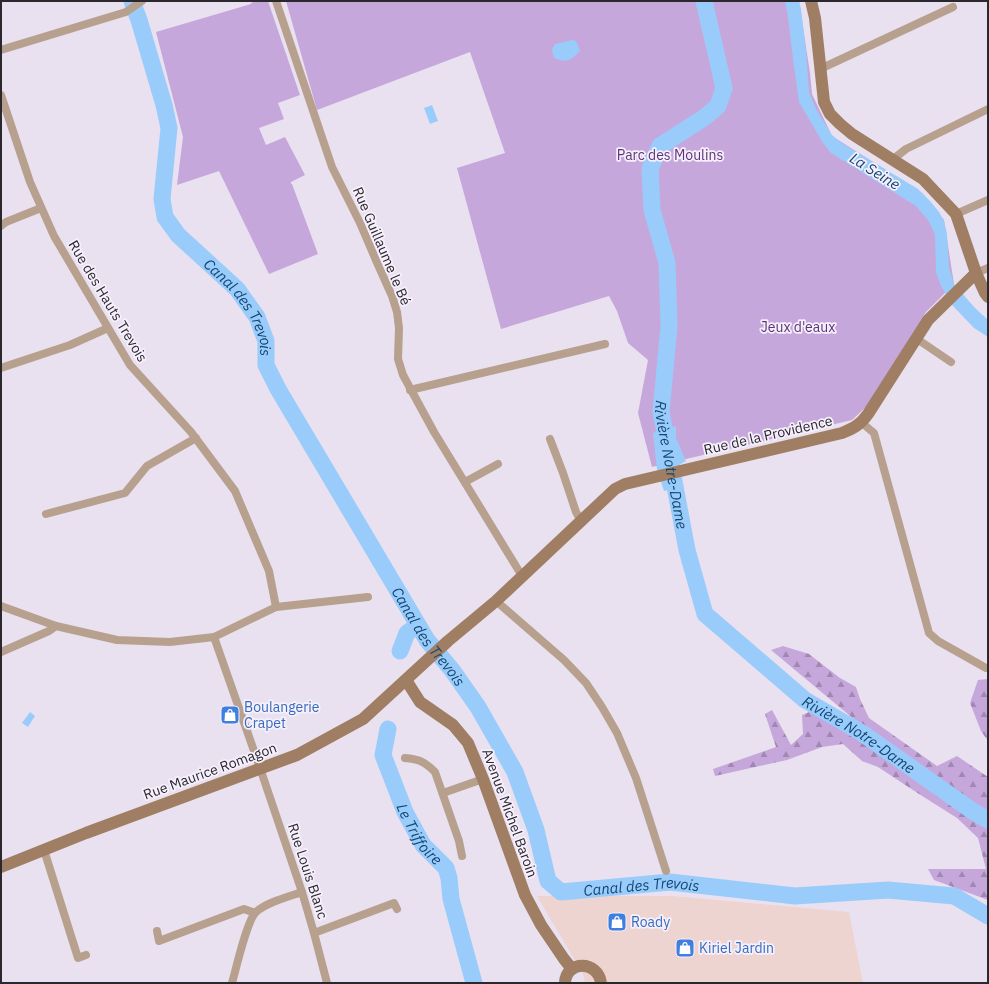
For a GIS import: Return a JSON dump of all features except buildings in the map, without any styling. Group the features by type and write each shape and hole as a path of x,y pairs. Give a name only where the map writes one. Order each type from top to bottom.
{"street":[{"path":"1,50 126,12 142,1"},
{"name":"Rue Guillaume le Bé","path":"276,1 332,166 360,223 392,296 400,328 398,359 403,375 434,432 522,576"},
{"path":"811,1 815,18 824,102 830,114 852,134 923,179 956,214 976,273 985,294 988,297"},
{"path":"820,68 953,8"},
{"name":"Rue des Hauts Trevois","path":"1,95 30,182 54,236 130,365 191,432 235,491 269,571 276,607"},
{"path":"892,160 906,149 988,109"},
{"path":"956,214 988,200"},
{"path":"1,226 6,222 41,208"},
{"path":"988,268 976,273 928,320 862,423 874,433 929,633 938,641 988,668"},
{"path":"1,368 70,345 108,328"},
{"path":"917,339 951,362"},
{"path":"410,390 605,344"},
{"name":"Rue de la Providence","path":"448,641 496,601 615,489 625,484 657,476 842,433 853,429 862,423"},
{"path":"46,514 125,493 147,466 196,438"},
{"path":"550,439 576,512 581,521"},
{"path":"465,482 498,464"},
{"path":"1,606 56,626 117,640 170,642 214,637 276,607 368,597"},
{"path":"496,601 564,660 586,683 602,708 617,733 636,778 666,870"},
{"path":"1,652 49,631 56,626"},
{"name":"Rue Louis Blanc","path":"214,637 302,892 327,983"},
{"name":"Rue Maurice Romagon","path":"1,867 297,755 363,719 448,641"},
{"name":"Avenue Michel Baroin","path":"406,680 420,702 453,725 468,743 483,779 525,895 541,924 572,969"},
{"path":"405,758 416,759 427,764 435,772 459,841 462,856"},
{"path":"443,793 483,779"},
{"path":"44,850 78,958 86,955"},
{"path":"232,983 249,924 255,913 266,905 302,892"},
{"path":"314,933 394,903 397,909"},
{"path":"158,932 159,941 244,909 255,913"},
{"path":"565,983 568,973 572,969 581,966 588,966 593,969 597,973 601,983"}],"shaded area":[{"path":"537,896 673,896 849,912 863,983 585,983 583,974"}],"green space":[{"path":"257,1 268,1 300,95 278,103 284,119 259,128 266,145 285,137 305,175 291,182 291,184 318,254 269,274 219,171 177,185 183,137 156,32"},
{"name":"Parc des Moulins","path":"286,1 799,1 812,94 832,136 922,193 944,220 954,284 926,312 866,407 852,420 652,467 638,413 648,360 628,343 617,311 609,296 501,329 457,168 505,153 470,52 317,110"},
{"path":"783,646 809,654 840,678 856,687 869,718 937,766 957,756 988,777 988,815 939,783 873,735 771,650"},
{"path":"988,679 988,741 981,731 970,703 978,680"},
{"path":"772,710 791,745 803,734 802,715 814,710 861,738 929,787 988,825 988,900 934,880 928,869 986,869 978,838 957,818 878,767 862,761 843,744 822,747 787,760 715,776 713,769 776,747 765,714"}],"water":[{"name":"La Seine","path":"785,1 799,1 806,50 809,92 816,109 831,134 840,142 918,189 939,212 944,221 947,234 949,268 954,284 975,308 988,320 988,337 974,328 953,306 941,286 936,272 935,234 928,220 916,206 831,153 823,143 799,102"},
{"path":"572,40 576,41 580,51 566,61 554,58 552,50 555,44"},
{"path":"432,105 438,121 430,124 424,108"},
{"path":"676,426 676,438 686,461 679,465 682,487 664,491 657,469 653,433"},
{"path":"30,712 35,716 28,727 22,723"}],"waterway":[{"name":"Canal des Trevois","path":"132,1 164,105 169,128 162,199 165,217 178,235 237,289 257,317 266,341 266,365 278,389 427,640 452,670 478,707 515,772 536,830 548,881 561,892 670,882 795,896 888,890 954,896 988,916"},
{"name":"Rivière Notre-Dame","path":"704,1 724,88 718,106 705,117 660,146 650,169 652,210 667,263 669,326 661,412 687,550 705,614 805,700 862,733 974,812 988,820"},
{"name":"Le Triffoire","path":"400,651 407,633 418,625"},
{"name":"Le Triffoire","path":"388,729 383,755 405,812 423,845 446,868 449,878 451,899 474,983"}],"place":[{"name":"Boulangerie Crapet","path":"230,715"},
{"name":"Roady","path":"617,922"},
{"name":"Kiriel Jardin","path":"685,948"}],"park label":[{"name":"Jeux d'eaux","path":"798,327"}]}
